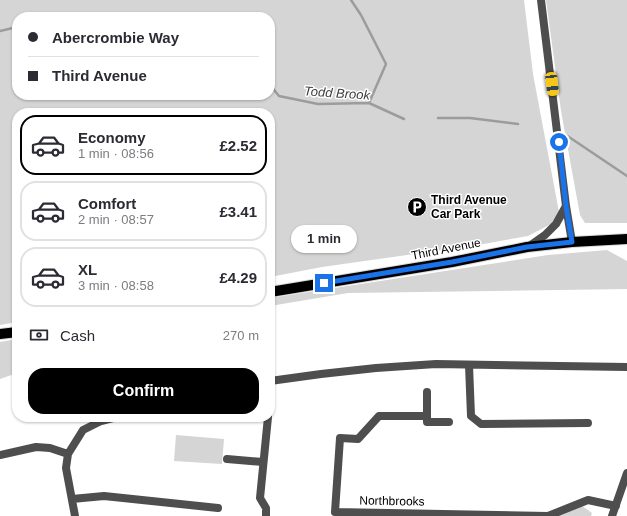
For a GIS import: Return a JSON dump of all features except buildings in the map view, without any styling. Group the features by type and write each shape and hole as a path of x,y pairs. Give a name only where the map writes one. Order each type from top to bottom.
{"main road":[{"name":"Third Avenue","path":"275,291 452,262 527,247 572,242 627,239"},
{"path":"0,334 12,333"}],"street":[{"path":"541,0 566,206 572,242"},
{"path":"527,247 545,235 556,224 566,206"},
{"path":"275,380 376,368 436,364 627,367"},
{"path":"469,365 471,416 481,424 588,423"},
{"path":"426,392 427,416"},
{"name":"Northbrooks","path":"449,422 427,422 427,416 379,416 358,440 340,438 335,512 548,516 588,500 616,506"},
{"path":"75,516 66,468 68,454 83,430 100,422"},
{"path":"266,516 266,508 260,498 267,422"},
{"path":"0,455 36,447 50,448 68,454"},
{"path":"228,458 263,462"},
{"path":"612,516 627,474"},
{"path":"72,499 104,496 218,508"}],"shaded area":[{"path":"0,0 524,0 533,74 559,212 551,224 528,236 478,245 322,267 275,276 275,108 12,108 12,323 0,325"},
{"path":"546,0 627,0 627,223 585,223 580,215 561,111"},
{"path":"607,250 627,261 627,289 348,293 275,305 275,297 548,255"},
{"path":"12,340 12,375 0,379 0,342"},
{"path":"176,435 224,439 222,464 174,461"},
{"path":"578,503 592,513 591,516 557,516"}],"waterway":[{"path":"351,0 361,15 386,64 369,103"},
{"name":"Todd Brook","path":"0,31 12,28"},
{"name":"Todd Brook","path":"275,91 279,96 318,104 369,103 404,119"},
{"name":"Todd Brook","path":"438,118 470,118 518,124"},
{"path":"566,135 627,176"}],"place":[{"name":"Third Avenue Car Park","path":"417,207"}],"route":[{"path":"324,283 452,262 527,247 572,242 566,206 559,142"}]}
